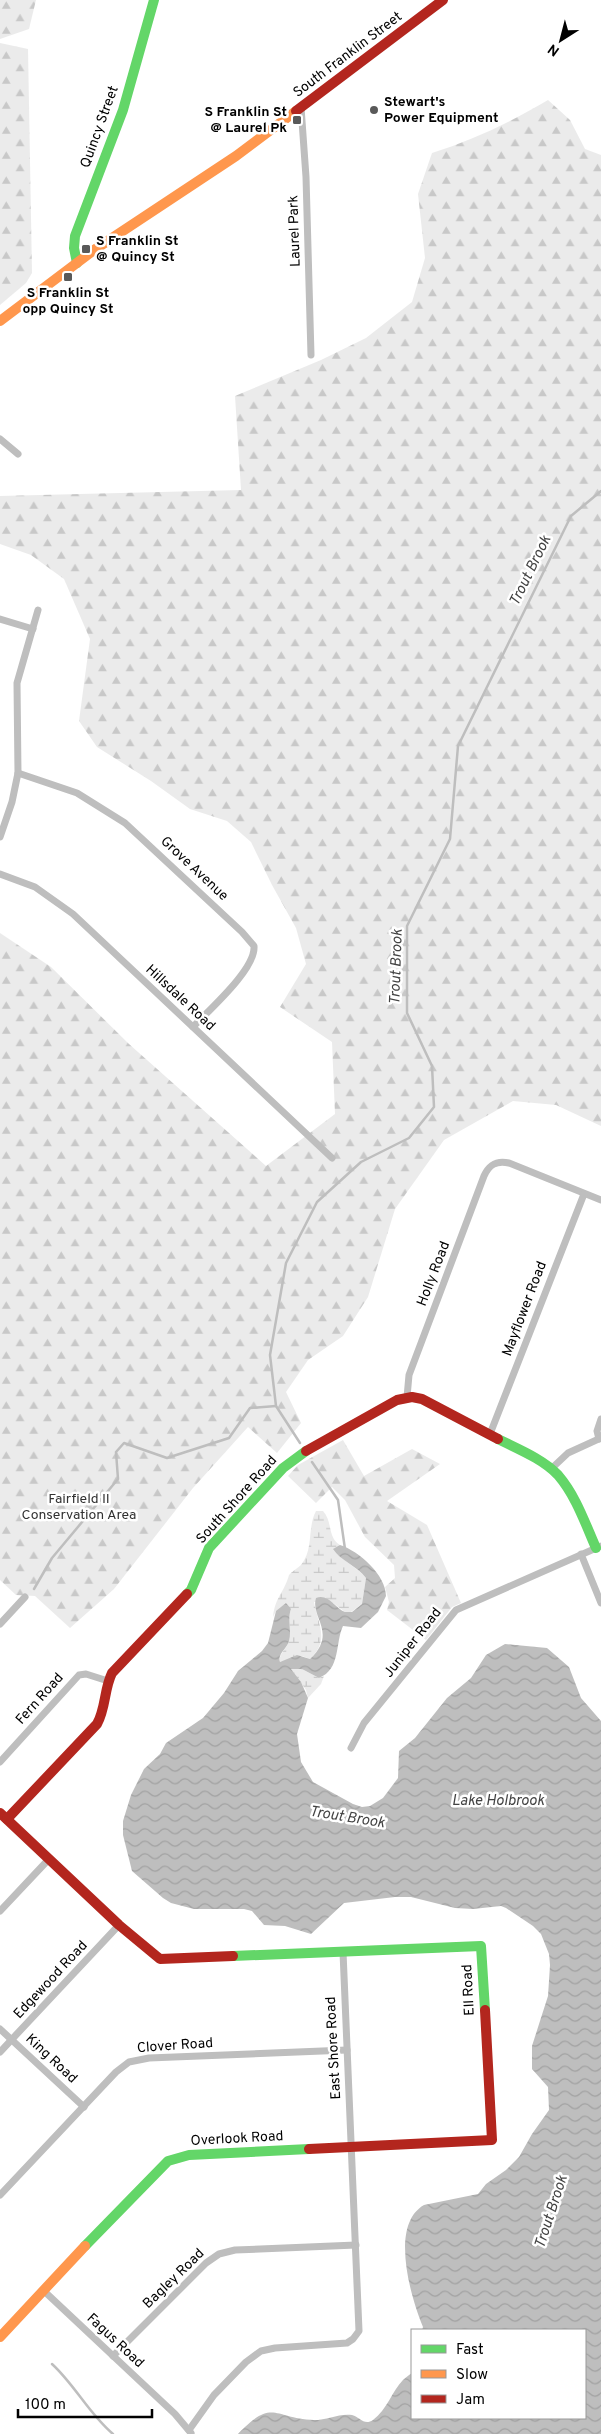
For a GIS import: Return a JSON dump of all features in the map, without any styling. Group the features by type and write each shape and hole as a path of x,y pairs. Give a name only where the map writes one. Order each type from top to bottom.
{"street":[{"name":"Quincy Street","path":"77,263 74,248 77,229 123,110 154,0"},
{"name":"South Franklin Street","path":"0,321 77,263 236,156 443,0"},
{"name":"Laurel Park","path":"301,107 306,177 311,355"},
{"path":"0,439 18,454"},
{"path":"0,837 12,802 18,773 17,683 38,610"},
{"path":"0,618 32,629"},
{"name":"Grove Avenue","path":"18,773 76,793 125,823 254,946 253,958 245,970 193,1027"},
{"name":"Hillsdale Road","path":"0,874 34,887 61,904 332,1158"},
{"name":"Holly Road","path":"407,1397 409,1375 484,1176 494,1164 500,1161 509,1163 584,1194"},
{"path":"584,1194 601,1200"},
{"name":"Mayflower Road","path":"490,1434 584,1194"},
{"path":"407,1397 422,1399 490,1434 551,1469 569,1489 598,1547"},
{"name":"South Shore Road","path":"108,1681 115,1670 191,1590 209,1548 283,1468 311,1448 392,1403 407,1397"},
{"path":"551,1469 568,1453 600,1438 597,1431 601,1419"},
{"name":"Juniper Road","path":"351,1748 364,1723 456,1610 598,1547"},
{"path":"580,1554 601,1603"},
{"path":"0,1624 25,1597"},
{"name":"Fern Road","path":"0,1762 79,1675 86,1674 108,1681"},
{"path":"108,1681 105,1710 97,1724 4,1816 119,1925 154,1956 163,1960 343,1952"},
{"path":"0,1911 49,1859"},
{"name":"Edgewood Road","path":"0,2052 119,1925"},
{"name":"Ell Road","path":"343,1952 481,1946 492,2140"},
{"name":"East Shore Road","path":"190,2432 214,2395 242,2365 261,2351 275,2348 343,2344 355,2337 360,2321 343,1952"},
{"name":"King Road","path":"0,2029 84,2107"},
{"name":"Clover Road","path":"0,2195 120,2068 134,2060 347,2050"},
{"name":"Overlook Road","path":"0,2337 158,2168 173,2159 189,2155 492,2140"},
{"name":"Bagley Road","path":"113,2356 206,2263 219,2254 235,2250 356,2245"},
{"name":"Fagus Road","path":"44,2291 176,2414 190,2432"}],"green space":[{"path":"0,0 36,0 29,29 0,39"},
{"path":"0,43 28,49 32,273 26,283 0,305"},
{"name":"Fairfield II Conservation Area","path":"548,100 570,120 585,149 601,155 601,1126 556,1105 513,1101 444,1140 395,1209 368,1297 343,1336 308,1360 286,1392 301,1423 277,1453 248,1427 193,1488 114,1589 70,1628 35,1596 16,1595 0,1580 0,933 51,967 129,1044 266,1166 335,1114 332,1042 280,1007 306,964 296,928 251,842 227,821 190,809 151,781 97,747 79,721 90,639 64,579 31,555 0,544 0,496 241,490 235,396 321,360 366,338 412,302 425,258 418,194 432,153 492,130"},
{"path":"343,1440 364,1476 412,1449 440,1464 387,1501 427,1525 461,1603 452,1607 426,1640 387,1610 389,1602 385,1587 395,1578 394,1565 365,1537 345,1500 332,1487 316,1503 288,1476 298,1465"},
{"path":"316,1511 323,1511 326,1515 333,1538 340,1545 334,1549 366,1578 362,1604 351,1612 345,1612 333,1603 314,1602 321,1632 320,1645 310,1659 302,1656 280,1662 280,1656 289,1641 291,1609 276,1611 273,1617 274,1610 289,1575 301,1565 308,1552 313,1518"},
{"path":"291,1669 302,1669 319,1678 324,1676 321,1684 308,1698 306,1690"}],"water":[{"name":"Lake Holbrook","path":"340,1545 363,1558 381,1580 386,1596 378,1612 361,1628 343,1626 334,1662 326,1674 319,1678 302,1669 291,1669 301,1682 308,1698 297,1734 301,1762 313,1782 362,1807 370,1806 383,1798 398,1778 399,1751 415,1738 447,1698 471,1678 486,1655 505,1644 547,1648 569,1667 581,1698 601,1721 601,2434 238,2434 259,2416 267,2413 314,2420 352,2415 365,2422 370,2422 382,2411 399,2384 411,2374 411,2419 586,2419 586,2329 422,2329 413,2299 406,2263 405,2245 407,2228 413,2215 424,2205 478,2194 486,2184 506,2170 519,2157 549,2110 548,2087 532,2069 532,2046 548,1996 549,1954 541,1934 533,1926 501,1906 473,1909 455,1908 411,1897 395,1897 344,1903 311,1934 285,1926 264,1925 252,1911 244,1909 194,1909 171,1903 132,1871 123,1835 123,1821 131,1795 144,1769 160,1754 166,1743 203,1718 224,1693 238,1671 262,1651 268,1643 276,1611 286,1603 291,1609 289,1641 280,1656 280,1662 297,1655 310,1659 318,1650 323,1633 316,1612 316,1598 328,1599 345,1612 352,1612 362,1604 366,1578 333,1549"}],"waterway":[{"name":"Trout Brook","path":"300,1443 276,1406 270,1355 286,1263 317,1202 361,1162 409,1138 434,1107 432,1066 407,1013 407,926 450,839 458,746 571,516 601,491"},
{"path":"34,1589 52,1558 118,1479 116,1452 124,1443 167,1458 229,1438 250,1408 276,1406"},
{"name":"Trout Brook","path":"312,1462 338,1500 345,1549"},
{"path":"52,2364 97,2418 113,2434"}],"traffic: fast":[{"path":"77,263 74,248 75,236 123,110 154,0"},
{"path":"498,1439 538,1459 558,1475 575,1501 596,1548"},
{"path":"187,1594 191,1590 209,1548 283,1468 306,1451"},
{"path":"233,1956 481,1946 485,2010"},
{"path":"85,2246 168,2161 189,2155 309,2149"}],"traffic: slow":[{"path":"0,321 94,250 236,156 296,111"},
{"path":"0,2337 85,2246"}],"traffic: jam":[{"path":"296,111 443,0"},
{"path":"306,1451 397,1400 412,1397 422,1399 498,1439"},
{"path":"7,1819 97,1724 112,1673 187,1594"},
{"path":"0,1813 119,1925 160,1959 233,1956"},
{"path":"309,2149 492,2140 485,2010"}],"place":[{"name":"Stewart's Power Equipment","path":"374,110"},
{"name":"S Franklin St @ Laurel Pk","path":"297,120"},
{"name":"S Franklin St @ Quincy St","path":"86,249"},
{"name":"S Franklin St opp Quincy St","path":"68,277"}]}
